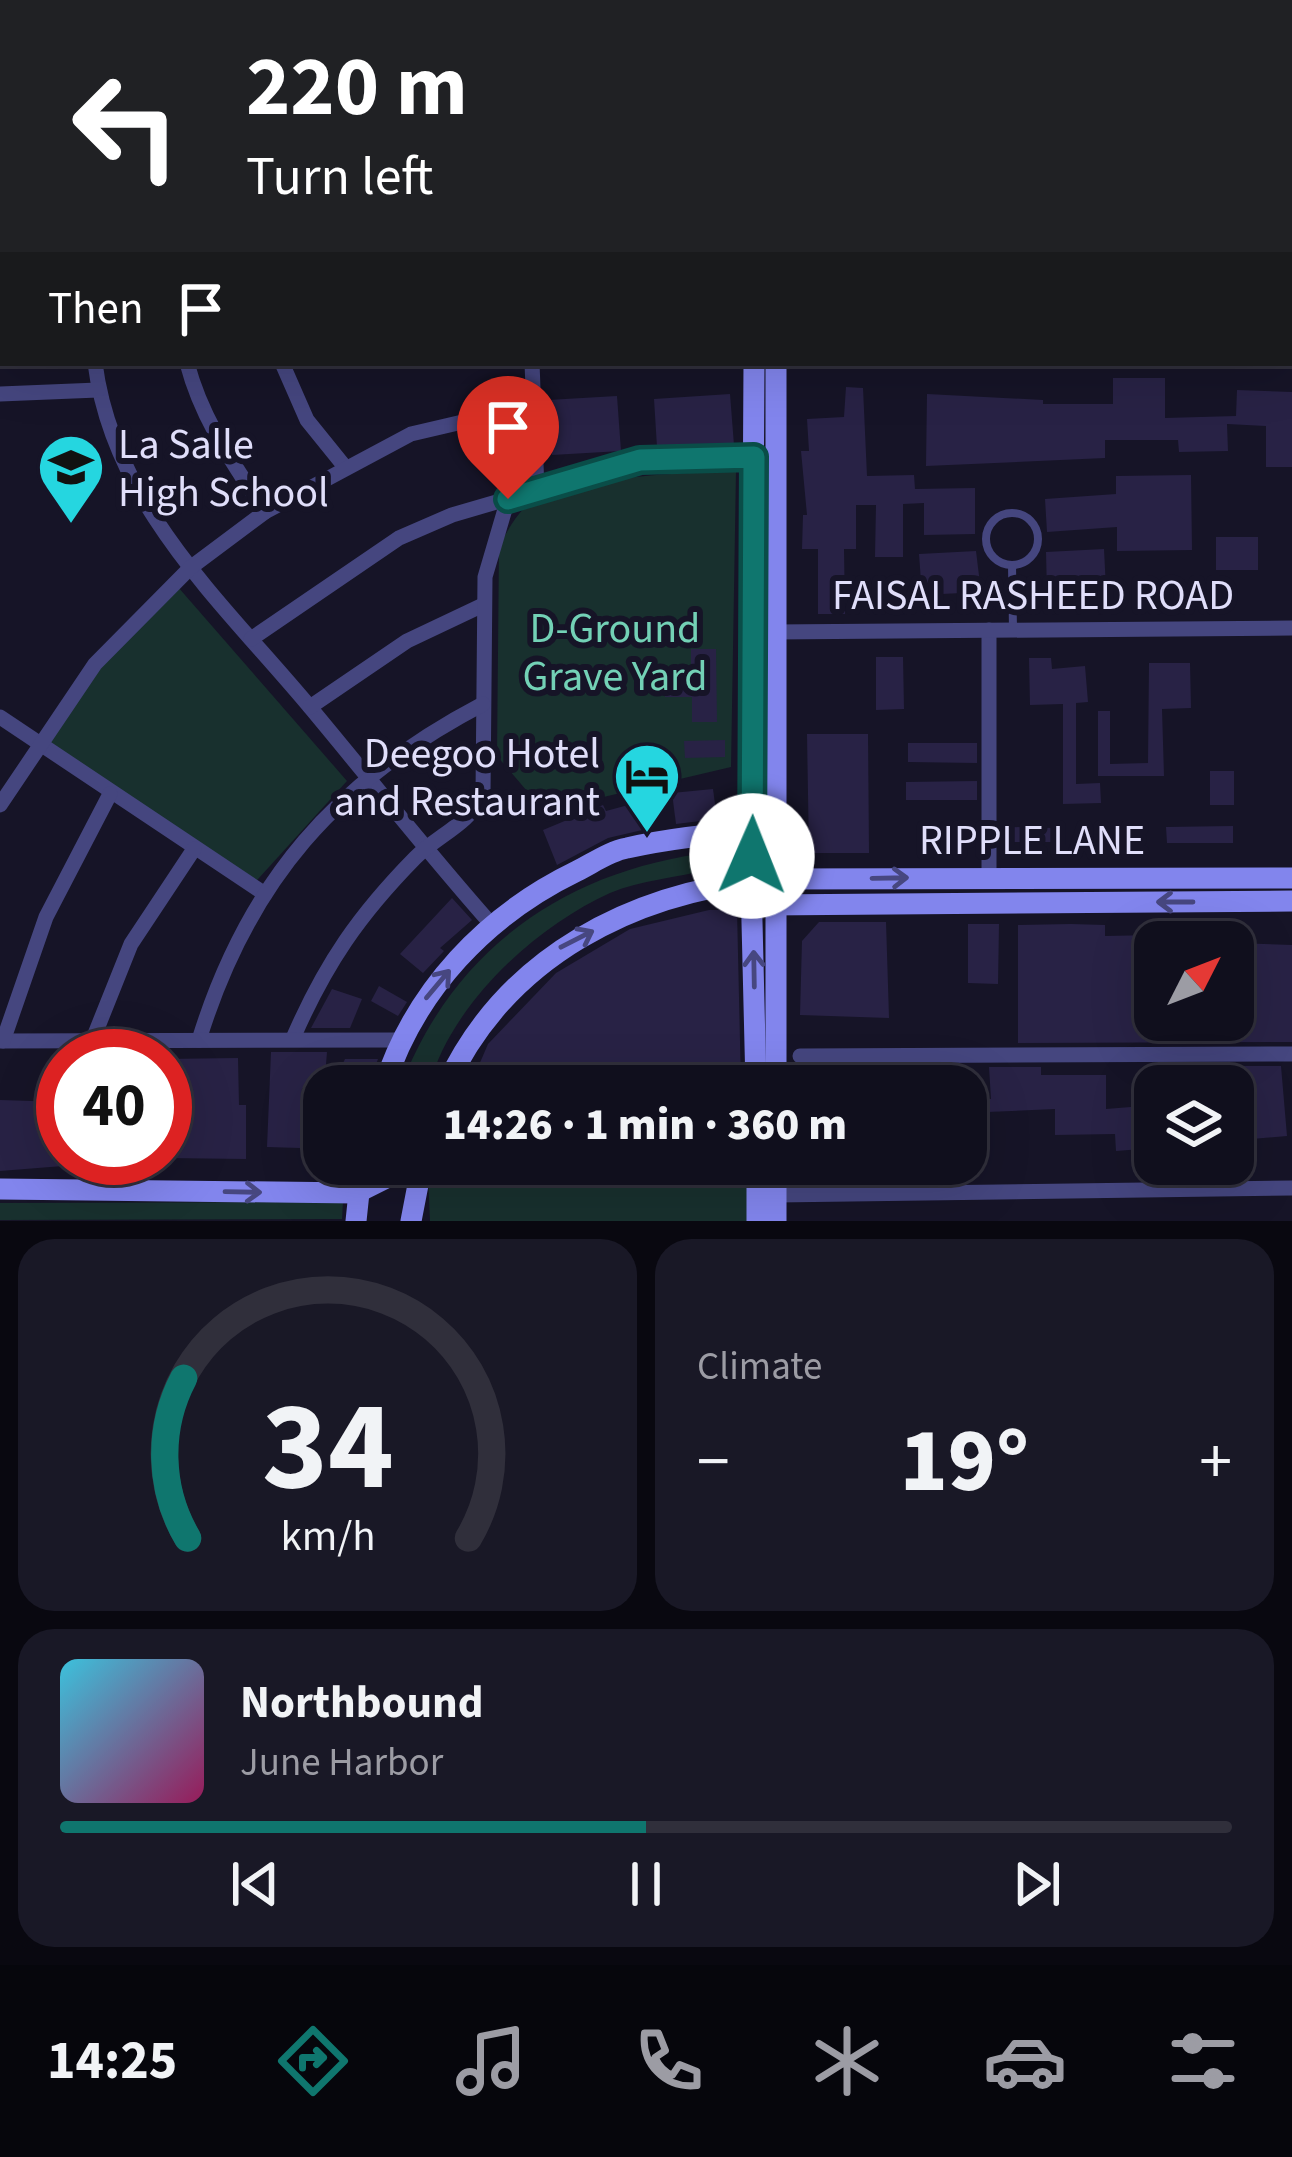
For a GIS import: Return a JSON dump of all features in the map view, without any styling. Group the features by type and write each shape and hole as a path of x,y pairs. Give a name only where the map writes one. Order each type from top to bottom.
{"street":[{"path":"95,366 98,390 126,472 190,568 491,924"},
{"path":"188,366 207,421 265,512"},
{"path":"283,366 307,420 345,467"},
{"path":"532,366 537,489"},
{"path":"697,891 727,867 755,831 774,632 765,457 754,366"},
{"path":"775,1065 765,905 755,831 765,457 776,366"},
{"path":"0,394 98,390"},
{"path":"0,806 38,741 95,664 190,568 265,512 411,434 532,406"},
{"path":"251,639 399,538 508,499 640,460 765,457"},
{"path":"294,1036 319,979 360,914 424,849 473,814 483,795 483,604 490,550 508,499"},
{"path":"310,707 407,641 483,604"},
{"name":"FAISAL RASHEED ROAD","path":"774,632 1292,628"},
{"path":"989,630 989,877"},
{"path":"199,1040 222,965 266,894 325,818 421,737 483,704"},
{"path":"0,717 266,894"},
{"path":"36,1040 1,1041 46,917 110,794"},
{"path":"391,1065 399,1040 430,992 491,924 537,890 623,848 755,831"},
{"path":"97,1029 131,944 194,849"},
{"name":"RIPPLE LANE","path":"456,1065 503,996 557,949 637,908 697,891 762,880 1292,878"},
{"name":"RIPPLE LANE","path":"765,905 1292,901"},
{"path":"757,1065 765,905"},
{"path":"192,1040 294,1036 399,1040"},
{"path":"800,1056 1292,1054"},
{"path":"356,1221 358,1185"},
{"path":"0,1189 356,1192 372,1185"},
{"path":"411,1221 415,1185"},
{"path":"757,1185 757,1221"},
{"path":"776,1185 776,1221"},
{"path":"776,1195 1292,1188"}],"lane":[{"path":"1012,512 1030,520 1038,538 1031,557 1012,565 994,558 986,539 993,520 1012,512"},
{"path":"1012,565 1013,630"}],"green space":[{"name":"D-Ground Grave Yard","path":"736,471 731,767 544,811 497,756 499,547 506,533 526,506 561,490 636,477"},
{"path":"178,587 347,781 249,889 46,746 107,659"},
{"path":"714,852 710,869 610,893 553,926 476,998 437,1065 411,1065 452,993 485,955 523,923 611,876"},
{"path":"428,1185 754,1185 754,1221 430,1221"},
{"path":"343,1202 342,1219 0,1220 0,1203"}],"building":[{"path":"1113,378 1165,378 1165,418 1236,416 1237,390 1292,392 1292,467 1266,467 1266,426 1227,424 1228,451 1179,452 1178,440 1105,440 1105,458 926,466 927,394 1043,400 1043,404 1113,404"},
{"path":"846,387 863,388 867,476 914,475 915,489 975,488 975,534 924,535 924,503 903,504 903,557 875,557 876,505 856,505 856,549 844,549 845,614 818,614 818,549 802,549 803,515 807,515 801,451 809,451 807,419 844,417"},
{"path":"730,394 734,445 657,447 654,399"},
{"path":"617,396 621,451 552,455 548,400"},
{"path":"1191,475 1192,550 1117,551 1117,527 1047,532 1045,499 1116,494 1116,476"},
{"path":"1216,537 1258,537 1258,570 1216,570"},
{"path":"1104,549 1106,589 1047,592 1046,552"},
{"path":"976,551 981,592 922,595 919,554"},
{"path":"691,649 716,649 717,722 692,722 692,697 665,697 665,674 691,675"},
{"path":"876,657 903,657 904,709 876,710"},
{"path":"1029,658 1051,658 1052,669 1085,666 1088,702 1076,703 1076,784 1100,783 1101,803 1063,804 1063,704 1030,705"},
{"path":"1149,663 1190,663 1191,708 1162,709 1164,776 1098,776 1098,711 1110,711 1110,764 1148,763"},
{"path":"807,734 868,734 869,853 809,853"},
{"path":"725,740 725,757 685,758 684,741"},
{"path":"908,743 977,743 977,763 908,762"},
{"path":"1210,771 1234,771 1234,805 1210,805"},
{"path":"977,781 977,800 906,800 906,782"},
{"path":"713,789 717,819 676,824 672,793"},
{"path":"643,801 651,828 608,838 557,865 543,830 603,805 606,811"},
{"path":"1233,826 1233,843 1167,843 1166,827"},
{"path":"1012,827 1054,828 1054,842 1012,842"},
{"path":"452,898 472,920 440,948 444,951 423,973 400,954"},
{"path":"709,910 737,910 741,1065 479,1065 488,1044 556,973 630,929"},
{"path":"819,922 886,922 889,1018 800,1015 802,941"},
{"path":"968,924 999,924 998,984 968,983"},
{"path":"1018,925 1105,925 1105,936 1134,935 1134,1041 1254,1041 1254,944 1292,945 1292,1042 1018,1043"},
{"path":"379,986 407,1002 398,1016 371,1001"},
{"path":"332,989 362,999 350,1028 311,1028"},
{"path":"271,1052 327,1052 326,1065 303,1065 300,1148 267,1147"},
{"path":"238,1058 239,1105 246,1105 246,1159 192,1158 192,1059"},
{"path":"345,1059 378,1059 376,1065 342,1065"},
{"path":"1254,1066 1281,1066 1287,1136 1254,1139"},
{"path":"989,1067 1041,1067 1041,1075 1106,1075 1106,1109 1134,1107 1134,1150 1116,1151 1115,1134 1055,1135 1055,1109 987,1112 987,1099 991,1099"},
{"path":"0,1100 36,1101 36,1168 0,1171"}],"place":[{"name":"La Salle High School","path":"71,526"},
{"name":"Deegoo Hotel and Restaurant","path":"647,835"}],"route":[{"path":"508,499 640,460 754,457 752,856"}]}
